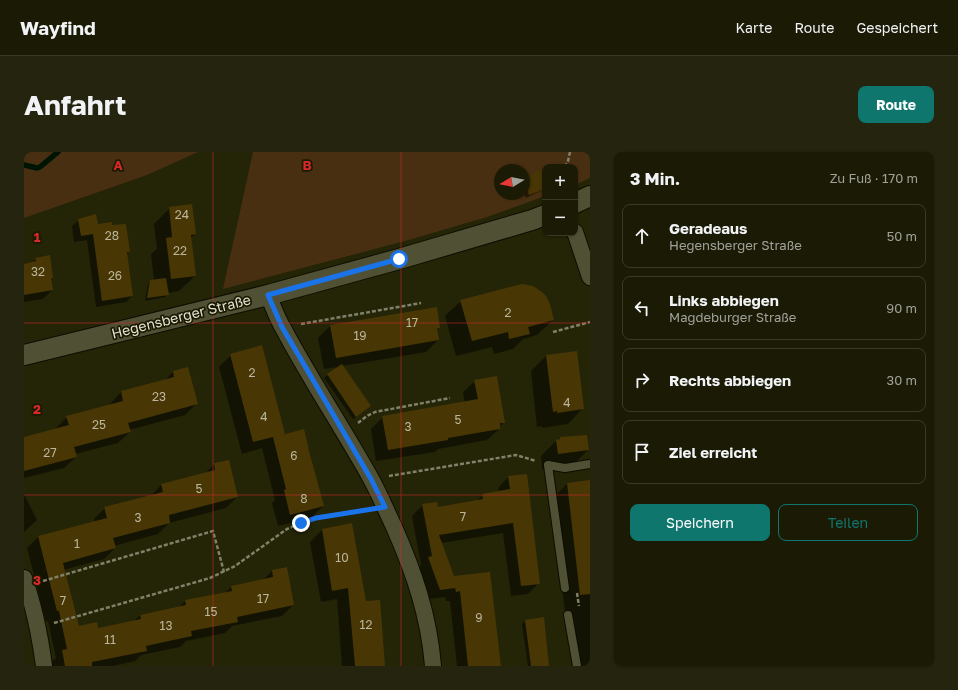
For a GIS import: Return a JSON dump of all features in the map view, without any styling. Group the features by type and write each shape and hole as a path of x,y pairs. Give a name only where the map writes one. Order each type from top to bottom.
{"street":[{"path":"578,202 590,196"},
{"name":"Hegensberger Straße","path":"24,355 268,295 399,259 542,216"},
{"path":"576,236 590,276"},
{"path":"268,295 282,327 345,433 385,507 401,544 419,594 425,614 432,651 433,666"},
{"path":"25,582 38,628 44,666"}],"lane":[{"path":"565,588 548,465 565,468 590,464"},
{"path":"568,614 577,666"}],"path":[{"path":"566,164 570,152"},
{"path":"282,327 421,303"},
{"path":"553,332 590,322"},
{"path":"345,433 367,416 375,412 450,398"},
{"path":"371,479 516,455 548,465"},
{"path":"38,628 210,578 235,566 287,529 301,523 316,518 385,507"},
{"path":"25,582 214,531 224,572"},
{"path":"565,588 576,586 580,613 568,614"}],"shaded area":[{"path":"24,152 198,152 147,175 24,218"},
{"path":"253,152 590,152 590,178 578,184 578,164 542,164 542,197 487,217 405,241 223,289"}],"building":[{"path":"541,170 542,172 542,190 530,195 530,175"},
{"path":"192,204 196,234 191,235 196,276 171,279 166,238 172,237 169,207"},
{"path":"96,214 98,224 112,222 112,225 126,224 130,252 127,252 133,296 102,301 93,234 81,236 78,219"},
{"path":"50,255 53,290 24,295 24,264 36,261 35,258"},
{"path":"166,278 169,295 147,298 150,280"},
{"path":"522,284 533,286 546,296 550,304 554,320 528,327 530,334 509,339 508,332 472,341 460,300"},
{"path":"437,307 440,328 437,328 439,340 336,358 330,325"},
{"path":"262,345 285,434 282,435 304,429 309,450 307,451 309,451 324,506 290,515 284,490 286,489 273,437 253,442 230,354"},
{"path":"577,351 584,409 557,413 557,411 553,412 546,355"},
{"path":"342,364 371,406 356,417 327,374"},
{"path":"188,367 198,404 128,423 131,432 74,447 77,457 24,471 24,437 69,425 66,416 123,401 121,391 174,377 173,371"},
{"path":"497,376 505,423 500,423 500,429 448,438 448,440 388,450 382,416 478,399 474,380"},
{"path":"587,435 589,450 558,454 556,440 560,439 560,437"},
{"path":"229,460 238,497 169,515 170,523 113,538 116,548 63,563 79,626 97,622 98,628 141,619 140,615 186,605 185,600 232,591 231,586 273,577 272,570 287,567 294,605 237,617 238,622 191,631 192,636 146,646 147,651 92,662 92,666 65,666 62,650 67,649 59,611 57,611 38,536 107,518 104,507 163,492 161,484 215,470 214,463"},
{"path":"527,474 540,584 521,586 513,523 439,535 454,576 490,572 501,666 468,666 460,591 456,592 455,588 440,590 428,557 432,556 422,504 437,502 438,507 483,499 482,494 510,489 508,476"},
{"path":"590,480 590,594 580,595 567,483"},
{"path":"352,523 366,601 380,600 385,666 355,666 348,588 332,591 322,529"},
{"path":"544,617 549,666 531,666 525,620"}],"waterway":[{"path":"24,165 37,168 40,167 58,152"}],"route":[{"path":"301,523 316,518 385,507 345,433 282,327 268,295 399,259"}]}
